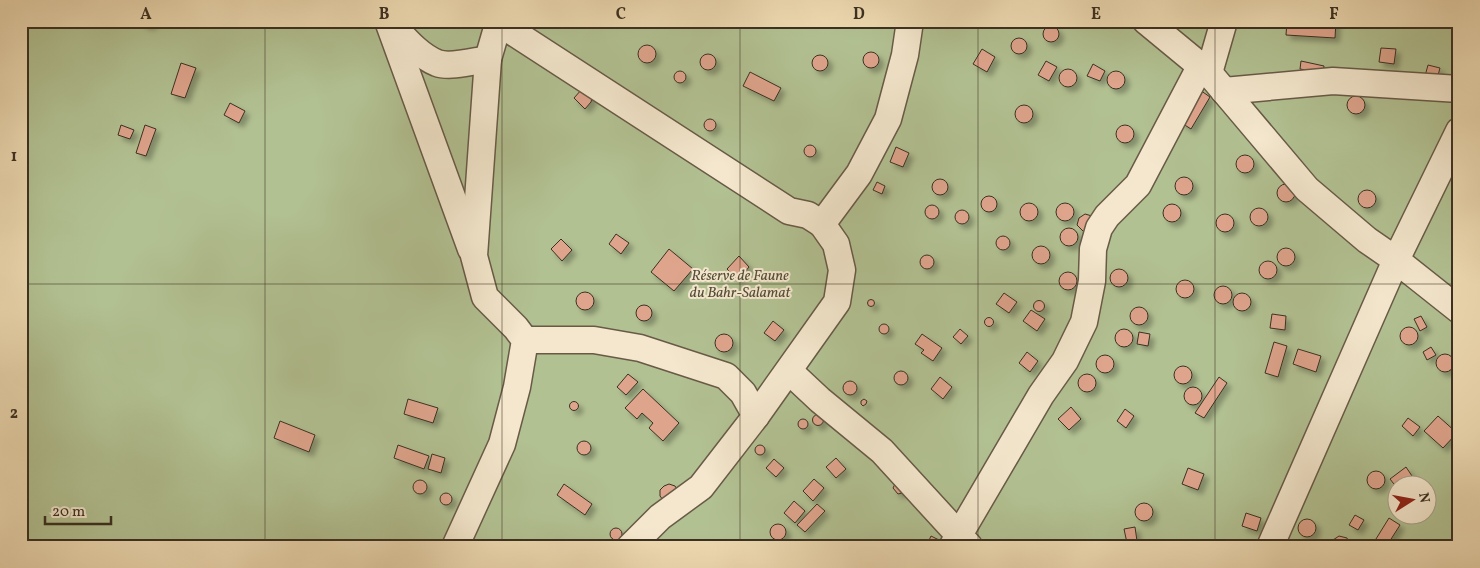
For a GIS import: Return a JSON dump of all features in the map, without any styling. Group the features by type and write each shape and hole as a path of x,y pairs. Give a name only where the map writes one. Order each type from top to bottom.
{"street":[{"path":"389,21 419,53 438,64 464,63 488,59"},
{"path":"389,21 474,256 485,298 516,328 525,340 517,387 502,444 455,547"},
{"path":"822,224 859,174 888,119 905,55 910,21"},
{"path":"1146,21 1211,77 1307,189 1367,240 1396,260 1459,310"},
{"path":"789,371 820,400 882,452 960,543 1036,404 1065,361 1084,322 1092,281 1093,249 1099,228 1107,216 1138,185 1211,77 1224,21"},
{"path":"474,256 488,59 499,22 789,211 808,215 822,224 836,244 842,270 837,302 756,416 701,487 660,517 630,547"},
{"path":"1211,77 1333,81 1459,89"},
{"path":"1270,547 1396,260 1459,131"},
{"path":"525,340 594,340 640,348 726,376 743,393 756,416"}],"green space":[{"name":"Réserve de Faune du Bahr-Salamat","path":"21,21 1459,21 1459,547 21,547"}],"building":[{"path":"140,21 155,21 150,25 145,25"},
{"path":"1287,21 1336,21 1335,38 1286,35"},
{"path":"1048,26 1054,26 1059,31 1057,40 1048,42 1043,37 1043,31"},
{"path":"1016,38 1022,38 1027,43 1025,52 1016,54 1011,49 1011,43"},
{"path":"643,45 651,45 656,50 654,61 643,63 638,58 638,50"},
{"path":"1381,48 1396,49 1394,64 1379,62"},
{"path":"982,49 995,57 987,72 973,64"},
{"path":"868,52 874,52 879,57 877,66 868,68 863,63 863,57"},
{"path":"708,54 714,56 716,62 714,68 708,70 702,68 700,62 702,56"},
{"path":"817,55 823,55 828,60 826,69 817,71 812,66 812,60"},
{"path":"1046,61 1057,67 1049,81 1038,75"},
{"path":"1301,61 1324,66 1323,73 1300,69"},
{"path":"181,63 196,68 185,98 171,94"},
{"path":"1093,64 1105,71 1100,81 1087,76"},
{"path":"1428,65 1440,68 1437,79 1425,76"},
{"path":"1068,69 1074,72 1077,78 1074,84 1068,87 1062,84 1059,78 1062,72"},
{"path":"678,71 682,71 686,77 682,83 678,83 674,79 674,75"},
{"path":"1116,71 1122,74 1125,80 1122,86 1116,89 1110,86 1107,80 1110,74"},
{"path":"750,72 781,88 774,101 743,86"},
{"path":"582,89 593,94 591,102 585,109 574,98"},
{"path":"1200,90 1210,97 1191,129 1180,122"},
{"path":"1356,96 1362,99 1365,105 1362,111 1356,114 1350,111 1347,105 1350,99"},
{"path":"230,103 245,111 239,123 224,115"},
{"path":"1024,105 1030,108 1033,114 1030,120 1024,123 1018,120 1015,114 1018,108"},
{"path":"712,119 715,120 715,130 708,131 705,130 704,123 705,120"},
{"path":"121,125 134,130 130,139 118,135"},
{"path":"145,125 156,129 146,156 136,153"},
{"path":"1125,125 1131,128 1134,134 1131,140 1125,143 1119,140 1116,134 1119,128"},
{"path":"808,145 812,145 816,151 812,157 808,157 804,153 804,149"},
{"path":"896,147 909,153 903,167 890,162"},
{"path":"1245,155 1251,158 1254,164 1251,170 1245,173 1239,170 1236,164 1239,158"},
{"path":"1184,177 1190,180 1193,186 1190,192 1184,195 1178,192 1175,186 1178,180"},
{"path":"937,179 943,179 948,184 946,193 937,195 932,190 932,184"},
{"path":"877,182 885,186 882,194 873,190"},
{"path":"1286,184 1292,187 1295,193 1292,199 1286,202 1280,199 1277,193 1280,187"},
{"path":"1367,190 1373,193 1376,199 1373,205 1367,208 1361,205 1358,199 1361,193"},
{"path":"989,196 995,198 997,204 995,210 989,212 983,210 981,204 983,198"},
{"path":"1029,203 1035,206 1038,212 1035,218 1029,221 1023,218 1020,212 1023,206"},
{"path":"1065,203 1071,206 1074,212 1071,218 1065,221 1059,218 1056,212 1059,206"},
{"path":"1172,204 1178,207 1181,213 1178,219 1172,222 1166,219 1163,213 1166,207"},
{"path":"932,205 937,207 939,212 937,217 932,219 927,217 925,212 927,207"},
{"path":"1259,208 1265,211 1268,217 1265,223 1259,226 1253,223 1250,217 1253,211"},
{"path":"959,210 965,210 969,217 965,224 959,224 955,220 955,214"},
{"path":"1085,214 1092,216 1084,232 1077,225 1079,218"},
{"path":"1225,214 1231,217 1234,223 1231,229 1225,232 1219,229 1216,223 1219,217"},
{"path":"1069,228 1075,231 1078,237 1075,243 1069,246 1063,243 1060,237 1063,231"},
{"path":"616,234 629,243 621,254 609,244"},
{"path":"1003,236 1008,238 1010,243 1008,248 1003,250 998,248 996,243 998,238"},
{"path":"561,239 572,250 562,261 551,249"},
{"path":"1041,246 1047,249 1050,255 1047,261 1041,264 1035,261 1032,255 1035,249"},
{"path":"1286,248 1292,251 1295,257 1292,263 1286,266 1280,263 1277,257 1280,251"},
{"path":"669,249 693,269 674,291 651,272"},
{"path":"927,255 932,257 934,262 932,267 927,269 922,267 920,262 922,257"},
{"path":"739,256 749,267 738,280 727,269"},
{"path":"1268,261 1274,264 1277,270 1274,276 1268,279 1262,276 1259,270 1262,264"},
{"path":"1119,269 1125,272 1128,278 1125,284 1119,287 1113,284 1110,278 1113,272"},
{"path":"1068,272 1074,275 1077,281 1074,287 1068,290 1062,287 1059,281 1062,275"},
{"path":"1185,280 1191,283 1194,289 1191,295 1185,298 1179,295 1176,289 1179,283"},
{"path":"1223,286 1229,289 1232,295 1229,301 1223,304 1217,301 1214,295 1217,289"},
{"path":"585,292 591,295 594,301 591,307 585,310 579,307 576,301 579,295"},
{"path":"1004,293 1017,302 1009,313 996,304"},
{"path":"1242,293 1248,296 1251,302 1248,308 1242,311 1236,308 1233,302 1236,296"},
{"path":"871,299 875,303 871,307 867,303"},
{"path":"1037,301 1041,301 1044,306 1043,310 1037,311 1034,308 1034,304"},
{"path":"644,305 652,313 644,321 636,313"},
{"path":"1139,307 1145,310 1148,316 1145,322 1139,325 1133,322 1130,316 1133,310"},
{"path":"1031,310 1045,319 1037,331 1023,321"},
{"path":"1272,314 1286,316 1285,330 1270,328"},
{"path":"1421,316 1427,327 1420,331 1414,319"},
{"path":"989,318 993,322 989,326 985,322"},
{"path":"773,321 784,330 775,341 764,333"},
{"path":"882,324 886,324 889,329 888,333 882,334 879,331 879,327"},
{"path":"1409,327 1415,330 1418,336 1415,342 1409,345 1403,342 1400,336 1403,330"},
{"path":"960,329 968,336 961,344 953,337"},
{"path":"1124,329 1130,332 1133,338 1130,344 1124,347 1118,344 1115,338 1118,332"},
{"path":"1139,332 1150,334 1148,346 1137,344"},
{"path":"720,334 728,334 733,339 731,350 720,352 715,347 715,339"},
{"path":"922,334 942,348 933,361 921,353 924,350 915,344"},
{"path":"1274,342 1287,346 1278,377 1265,373"},
{"path":"1431,347 1436,355 1427,360 1423,352"},
{"path":"1298,349 1321,356 1316,372 1293,364"},
{"path":"1027,352 1038,361 1030,372 1019,363"},
{"path":"1445,354 1451,357 1454,363 1451,369 1445,372 1439,369 1436,363 1439,357"},
{"path":"1105,355 1111,358 1114,364 1111,370 1105,373 1099,370 1096,364 1099,358"},
{"path":"1183,366 1189,369 1192,375 1189,381 1183,384 1177,381 1174,375 1177,369"},
{"path":"901,371 906,373 908,378 906,383 901,385 896,383 894,378 896,373"},
{"path":"628,374 638,382 626,395 617,387"},
{"path":"1087,374 1093,377 1096,383 1093,389 1087,392 1081,389 1078,383 1081,377"},
{"path":"940,377 952,387 943,399 931,389"},
{"path":"1219,377 1227,383 1204,418 1195,413"},
{"path":"850,381 855,383 857,388 855,393 850,395 845,393 843,388 845,383"},
{"path":"1193,387 1199,390 1202,396 1199,402 1193,405 1187,402 1184,396 1187,390"},
{"path":"643,389 679,423 663,441 649,428 653,423 642,413 637,419 625,408"},
{"path":"408,399 438,408 433,423 404,414"},
{"path":"864,399 867,401 863,406 861,401"},
{"path":"574,401 579,406 574,411 569,406"},
{"path":"1071,407 1081,419 1069,430 1058,419"},
{"path":"1125,409 1134,416 1126,428 1117,421"},
{"path":"818,414 824,420 818,426 812,420"},
{"path":"1438,416 1457,433 1443,448 1424,431"},
{"path":"1408,418 1420,427 1413,436 1402,426"},
{"path":"803,419 808,424 803,429 798,424"},
{"path":"280,421 315,435 309,452 274,438"},
{"path":"581,441 587,441 591,448 587,455 581,455 577,451 577,445"},
{"path":"398,445 429,456 424,469 394,458"},
{"path":"760,445 765,450 760,455 755,450"},
{"path":"432,454 445,458 441,473 428,469"},
{"path":"836,458 846,469 836,478 826,467"},
{"path":"774,459 784,468 776,477 766,468"},
{"path":"1406,467 1412,476 1394,476"},
{"path":"1188,468 1204,474 1198,490 1182,484"},
{"path":"1376,471 1382,474 1385,480 1382,486 1376,489 1370,486 1367,480 1370,474"},
{"path":"814,479 824,488 813,501 803,491"},
{"path":"417,480 423,480 427,487 423,494 417,494 413,490 413,484"},
{"path":"896,482 905,490 902,493 898,494 893,488"},
{"path":"564,484 592,504 585,515 557,495"},
{"path":"669,484 675,486 678,491 663,500 660,496 660,490"},
{"path":"444,493 448,493 452,499 448,505 444,505 440,501 440,497"},
{"path":"794,501 805,511 795,523 784,513"},
{"path":"1144,503 1150,506 1153,512 1150,518 1144,521 1138,518 1135,512 1138,506"},
{"path":"817,504 825,511 805,532 797,525"},
{"path":"1246,513 1261,518 1257,531 1242,526"},
{"path":"1355,515 1364,520 1358,530 1349,525"},
{"path":"1307,519 1313,522 1316,528 1313,534 1307,537 1301,534 1298,528 1301,522"},
{"path":"1388,520 1388,526 1399,526 1386,547 1371,547"},
{"path":"778,524 784,526 786,532 784,538 778,540 772,538 770,532 772,526"},
{"path":"1135,527 1137,541 1127,543 1124,529"},
{"path":"618,528 621,529 621,539 614,540 611,539 610,532 611,529"},
{"path":"931,536 943,542 941,547 926,547"},
{"path":"1339,536 1347,538 1350,547 1332,547 1333,540"}]}
